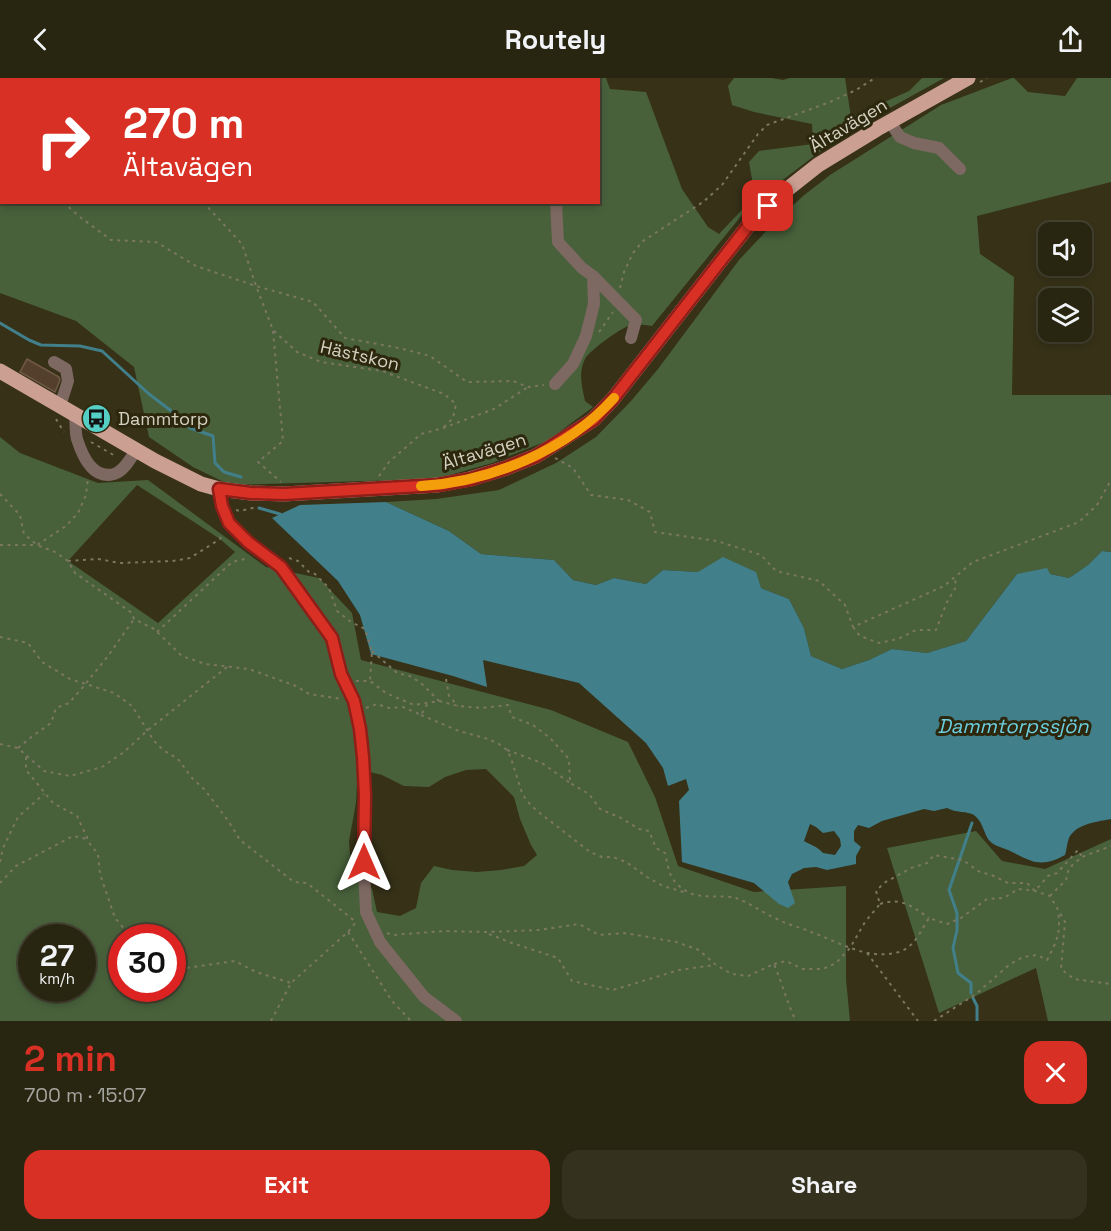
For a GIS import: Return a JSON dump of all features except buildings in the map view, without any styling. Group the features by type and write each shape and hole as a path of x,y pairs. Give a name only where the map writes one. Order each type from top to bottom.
{"main road":[{"name":"Ältavägen","path":"0,371 136,450 201,484 219,489 284,494 438,485 471,479 536,456 593,420 613,399 756,216 780,195 818,165 890,122 972,81"}],"street":[{"path":"890,122 900,137 914,144 939,148 960,169"},
{"path":"556,204 558,242 636,321 631,338"},
{"path":"555,384 573,364 586,336 594,304 593,276"},
{"path":"54,362 66,369 68,381 60,406"},
{"path":"75,415 77,438 90,468 102,474 115,474 128,462 136,450"},
{"path":"219,489 222,506 229,523 248,542 281,567 332,638 341,674 355,706 363,757 366,912 380,942 424,997 456,1021"}],"path":[{"path":"620,303 621,283 633,253 643,241 703,202 722,185 758,134 767,126 830,102 875,78"},
{"path":"972,81 987,78"},
{"path":"65,204 80,218 111,240 156,242 196,266 313,302 345,338 399,348 430,357 467,382 513,381 528,387"},
{"name":"Hästskon","path":"205,204 242,244 273,330 297,352 321,362 382,371 444,394 456,404 453,418 443,428"},
{"path":"273,330 283,441 258,462 285,486 284,494"},
{"path":"376,479 389,462 421,434 494,409 528,387 555,384"},
{"path":"555,458 573,468 591,495 628,500 650,513 655,532 717,541 761,555 776,571 819,581 845,605 853,627 860,636 879,643 898,639 916,630 936,630 947,602 956,587 955,577"},
{"path":"0,545 37,545 66,526 78,513 86,495 90,468"},
{"path":"853,627 944,586 973,562 1079,522 1097,506 1111,480"},
{"path":"0,494 21,515 24,534 37,545 55,552 68,561 75,573 132,613 134,619 154,629 182,656 205,664 249,669 296,686 309,694 355,706 377,704 389,708 403,707 542,763 589,794 600,809 639,829 650,831 656,848 665,853 673,881 689,893"},
{"path":"68,561 98,559 120,563 190,558 220,538 229,523"},
{"path":"157,632 232,562 264,555"},
{"path":"289,558 315,574 329,588 338,611 351,622 365,629 372,651 370,681 386,693 414,705 439,701 458,706 481,708 508,705 512,717 533,725 550,738 569,759 570,783"},
{"path":"18,748 51,723 56,708 69,703 108,656 134,619"},
{"path":"0,637 28,643 42,662 70,679 114,693 132,706 154,741 178,759 192,778 205,790 240,840 294,882 307,883 356,922"},
{"path":"372,651 397,674 410,676 421,683 439,701"},
{"path":"0,744 18,748 44,771 70,776 102,767 124,752 228,666"},
{"path":"446,679 449,696 458,706"},
{"path":"422,715 428,703"},
{"path":"507,750 522,793 536,810 590,852 626,862 663,886 712,897 734,898 777,920 866,952 885,954 901,951 913,944 929,918"},
{"path":"26,756 26,770 53,803 78,816 87,839 98,854 100,874 115,918 120,924"},
{"path":"0,862 3,848 18,817 45,793"},
{"path":"0,883 16,866 74,836 87,839"},
{"path":"1050,896 1066,880 1069,867 1082,857 1111,846"},
{"path":"1035,891 1048,876 1057,873 1078,850 1082,857"},
{"path":"880,904 876,891 884,883 927,862 934,855 963,860 978,871 1008,883 1028,883 1035,891"},
{"path":"374,929 393,934 444,931 487,932 539,930 579,924 599,935 625,933 676,942 699,950 716,965 732,974 748,976 786,961 803,969 823,969 836,963 850,948 865,922 880,904 888,901 911,905 929,918 947,924 961,918 987,899 1004,898 1018,890 1035,891 1050,896 1065,922 1060,969 1074,979 1111,984"},
{"path":"934,1021 976,994 1009,965 1023,957 1037,955 1047,960 1057,941 1059,924 1057,909"},
{"path":"271,1021 291,983 348,932 366,912"},
{"path":"348,932 392,1001 411,1021"},
{"path":"487,932 558,958 572,981 613,990 679,970 716,965"},
{"path":"866,952 918,1021"},
{"path":"186,968 235,961 256,972 291,983"},
{"path":"774,964 784,988 787,1003 796,1021"}],"green space":[{"path":"600,78 606,78 610,89 646,92 682,189 708,227 719,234 755,196 749,162 759,151 813,144 812,124 732,105 728,86 734,78 783,80 845,78 851,117 909,91 922,78 944,78 843,134 750,205 652,326 629,326 587,356 583,364 581,380 585,401 593,407 547,441 492,463 436,479 230,485 193,467 149,437 134,367 76,321 0,293 0,204 600,204"},
{"path":"1012,78 1028,92 1065,96 1077,78 1111,78 1111,182 977,216 980,254 1014,277 1012,395 1111,395 1111,552 1102,551 1088,565 1069,578 1050,574 1017,574 966,641 927,653 892,649 842,669 811,656 804,628 789,599 761,588 698,572 663,570 646,584 614,578 596,585 573,580 554,560 481,554 449,531 386,502 436,499 499,490 556,463 596,437 658,369 739,260 803,196 830,175 941,105"},
{"path":"0,437 20,453 98,483 148,480 266,567 319,578 352,613 361,660 551,710 628,742 655,797 678,866 754,892 846,886 846,979 850,1021 0,1021","holes":["137,485 220,539 235,552 158,623 68,561","486,769 514,797 520,819 537,855 524,866 501,870 477,872 434,866 421,883 416,908 400,916 377,912 372,889 350,854 349,841 357,783 362,770 382,775 404,786 429,787 445,777 466,770"]},
{"path":"976,831 1002,861 1045,869 1111,839 1111,1021 1048,1021 1036,968 939,1013 887,848"}],"water":[{"name":"Dammtorpssjön","path":"386,502 449,531 481,554 554,560 573,580 596,585 614,578 646,584 663,570 698,572 723,557 756,572 761,588 789,599 804,628 811,656 842,669 892,649 927,653 966,641 1017,574 1047,568 1050,574 1069,578 1088,565 1102,551 1111,552 1111,819 1078,828 1069,838 1065,855 1049,862 1036,862 995,845 988,839 977,817 947,808 934,811 924,809 882,821 869,828 858,825 854,831 854,841 861,847 856,856 856,864 827,870 816,867 804,868 792,874 788,882 795,903 788,908 779,904 754,883 682,862 679,801 689,790 686,779 668,786 663,768 646,743 579,683 483,660 487,687 371,654 360,615 338,581 272,518 300,505","holes":["810,824 823,833 834,831 840,839 841,846 835,855 823,853 804,841"]}],"waterway":[{"path":"0,323 41,345 80,346 102,351 190,428 213,436 215,463 224,472 241,477"},
{"path":"259,508 280,514"},
{"path":"971,993 971,983 958,973 953,948 957,930 957,913 949,890 972,823"},
{"path":"973,998 977,1006 977,1021"}],"slow traffic":[{"path":"421,486 471,479 536,456 593,420 614,398"}],"place":[{"name":"Dammtorp","path":"97,418"}],"route":[{"path":"364,862 365,795 360,729 354,701 341,674 332,638 281,567 248,542 229,523 222,506 219,489 284,494 438,485 471,479 536,456 593,420 613,399 756,216 768,206"}]}
